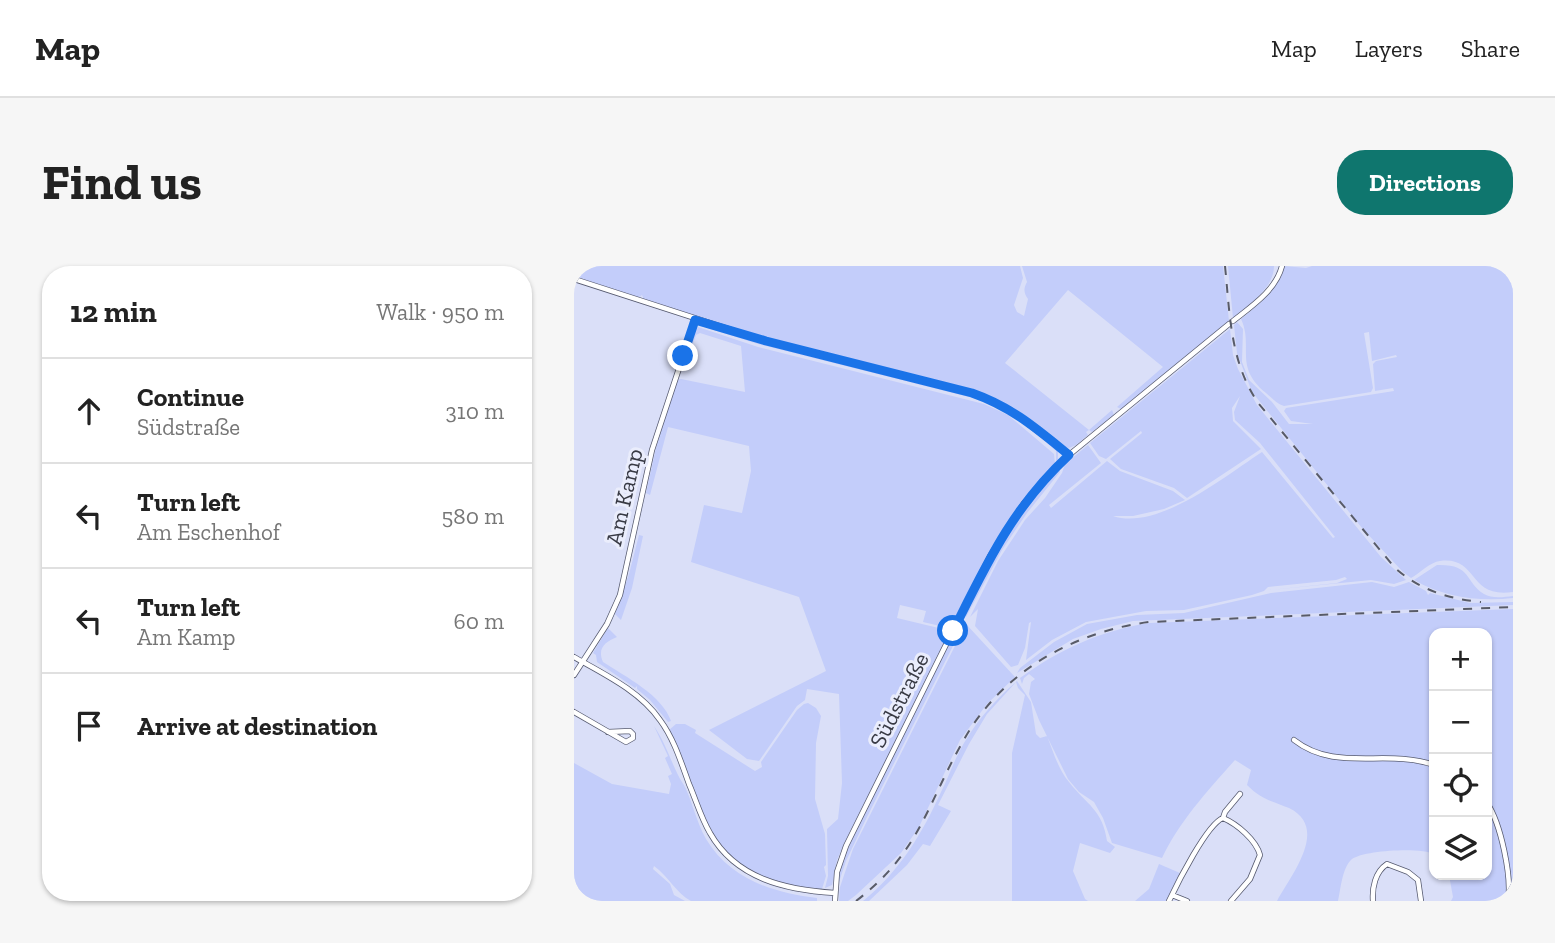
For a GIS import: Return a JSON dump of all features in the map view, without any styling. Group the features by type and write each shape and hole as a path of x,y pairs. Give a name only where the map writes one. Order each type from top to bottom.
{"street":[{"name":"Südstraße","path":"835,901 837,872 846,846 990,556 1024,503 1069,455 1268,290 1281,268"},
{"path":"574,279 766,341 983,397 1016,413 1069,455"},
{"name":"Am Kamp","path":"574,675 610,620 620,595 652,450 695,320"},
{"path":"574,657 638,697 654,712 673,744 708,832 732,860 747,872 766,881 790,888 835,894"},
{"path":"574,712 626,743 633,738 630,731 608,732"},
{"path":"1294,740 1307,751 1330,757 1395,756 1415,758 1429,763"},
{"path":"1187,901 1170,898 1203,840 1240,794"},
{"path":"1492,811 1508,867 1511,887 1508,901"},
{"path":"1223,818 1249,838 1257,846 1260,855 1250,879 1231,901"},
{"path":"1373,901 1374,884 1381,868 1387,864 1418,879 1421,901"}],"shaded area":[{"path":"574,266 1020,266 1023,278 1014,305 1017,312 1024,316 1028,299 1024,291 1027,282 1022,266 1223,266 1229,321 1121,409 1117,407 1163,367 1068,290 1005,363 1089,430 1086,432 1088,435 1069,448 1062,446 1012,407 973,390 767,339 644,300 642,295 638,298 574,276"},
{"path":"1228,266 1274,266 1270,282 1265,289 1233,318"},
{"path":"1284,266 1513,266 1513,592 1488,589 1468,570 1452,561 1436,562 1411,578 1403,572 1362,528 1252,392 1237,353 1234,325 1237,322 1243,329 1242,362 1249,380 1272,402 1289,424 1313,424 1291,421 1284,411 1286,408 1394,391 1393,388 1375,391 1373,364 1397,357 1396,355 1372,361 1369,332 1364,333 1373,388 1371,392 1284,406 1256,383 1247,365 1246,339 1241,319 1274,289"},
{"path":"701,326 979,397 1011,414 1039,434 1058,450 1058,460 1056,461 1056,451 1040,436 985,401 758,344"},
{"path":"698,327 758,347 984,404 1008,415 1054,454 1055,464 1022,502 999,535 952,626 949,628 923,622 926,611 900,605 897,618 947,630 949,633 844,844 837,860 832,885 825,888 828,876 827,829 838,819 842,783 839,694 807,689 805,700 797,706 759,761 747,759 709,730 826,671 799,597 691,562 704,505 742,513 751,471 749,446 668,427 650,495 646,493 656,448 677,380 745,392 741,346 700,333 696,335 690,352 688,348"},
{"path":"1230,329 1233,355 1257,405 1381,557 1406,580 1394,584 1371,580 1269,590 1337,583 1347,579 1345,577 1268,587 1252,595 1184,610 1146,611 1086,622 1052,640 1026,660 1031,622 1018,665 1011,667 975,626 978,609 970,617 998,561 1025,520 1045,498 1065,464 1088,445 1101,463 1049,505 1051,508 1107,461 1120,471 1173,491 1185,500 1164,509 1133,516 1113,516 1131,519 1150,516 1190,499 1262,452 1333,538 1335,537 1260,443 1235,420 1234,412 1240,396 1232,408 1233,421 1261,449 1187,498 1174,488 1121,469 1110,459 1142,433 1141,431 1106,459 1099,456 1090,443"},
{"path":"1112,410 1114,415 1092,432 1089,430"},
{"path":"1059,467 1060,472 1002,550 966,617 966,610 1007,535"},
{"path":"639,535 643,536 632,588 621,620 615,614"},
{"path":"1437,565 1448,565 1462,570 1487,596 1513,598 1462,597 1437,591 1414,580"},
{"path":"1372,582 1394,587 1409,582 1426,591 1428,595 1430,593 1470,603 1513,602 1513,605 1133,621 1073,639 1017,673 1054,642 1087,624 1137,615 1184,613 1271,593"},
{"path":"1513,609 1513,901 1451,901 1453,897 1450,880 1492,880 1492,628 1429,628 1429,852 1393,850 1368,853 1352,859 1344,873 1338,901 1277,901 1304,852 1306,827 1301,817 1289,808 1262,797 1247,785 1251,770 1235,760 1185,819 1162,858 1112,843 1094,802 1079,792 1068,779 1039,720 1029,694 1031,682 1035,679 1029,674 1022,684 1020,678 1050,658 1081,643 1131,626 1149,623"},
{"path":"961,623 964,624 866,819 838,885 847,847"},
{"path":"966,624 1015,677 987,704 960,740 919,827 901,853 856,895 848,901 839,901 840,887 853,849"},
{"path":"608,628 617,637 603,646 603,662 652,695 671,721 668,722 637,686 635,688 597,662 593,653"},
{"path":"1017,681 1031,702 1036,734 1040,738 1047,736 1062,771 1098,815 1107,841 1115,847 1110,853 1080,843 1073,871 1088,901 1012,901 1012,753 1025,695 1016,682 987,714 969,744 938,805 951,811 930,846 923,844 907,865 869,901 863,901 888,878 926,823 969,734 988,709"},
{"path":"808,703 816,708 821,716 816,743 815,799 825,834 826,876 822,889 784,883 755,873 733,858 704,817 669,730 676,724 685,724 755,771 762,767 761,762 797,710"},
{"path":"654,726 685,787 703,833 716,853 740,874 754,882 784,892 817,898 817,901 691,901 654,866 653,869 670,884 674,895 685,901 574,901 574,763 612,784 669,794 671,784 668,776 672,774 665,758 668,756"},
{"path":"1159,864 1180,873 1166,901 1135,901 1149,889"}],"railway":[{"path":"1225,266 1230,320 1237,355 1249,388 1259,404 1395,568 1414,582 1435,592 1481,602"},
{"path":"856,901 877,883 908,847 962,743 996,696 1041,660 1066,646 1120,627 1149,622 1513,607"}],"route":[{"path":"683,356 695,320 993,400 1022,417 1069,455 1044,480 1012,520 990,556 953,631"}]}
